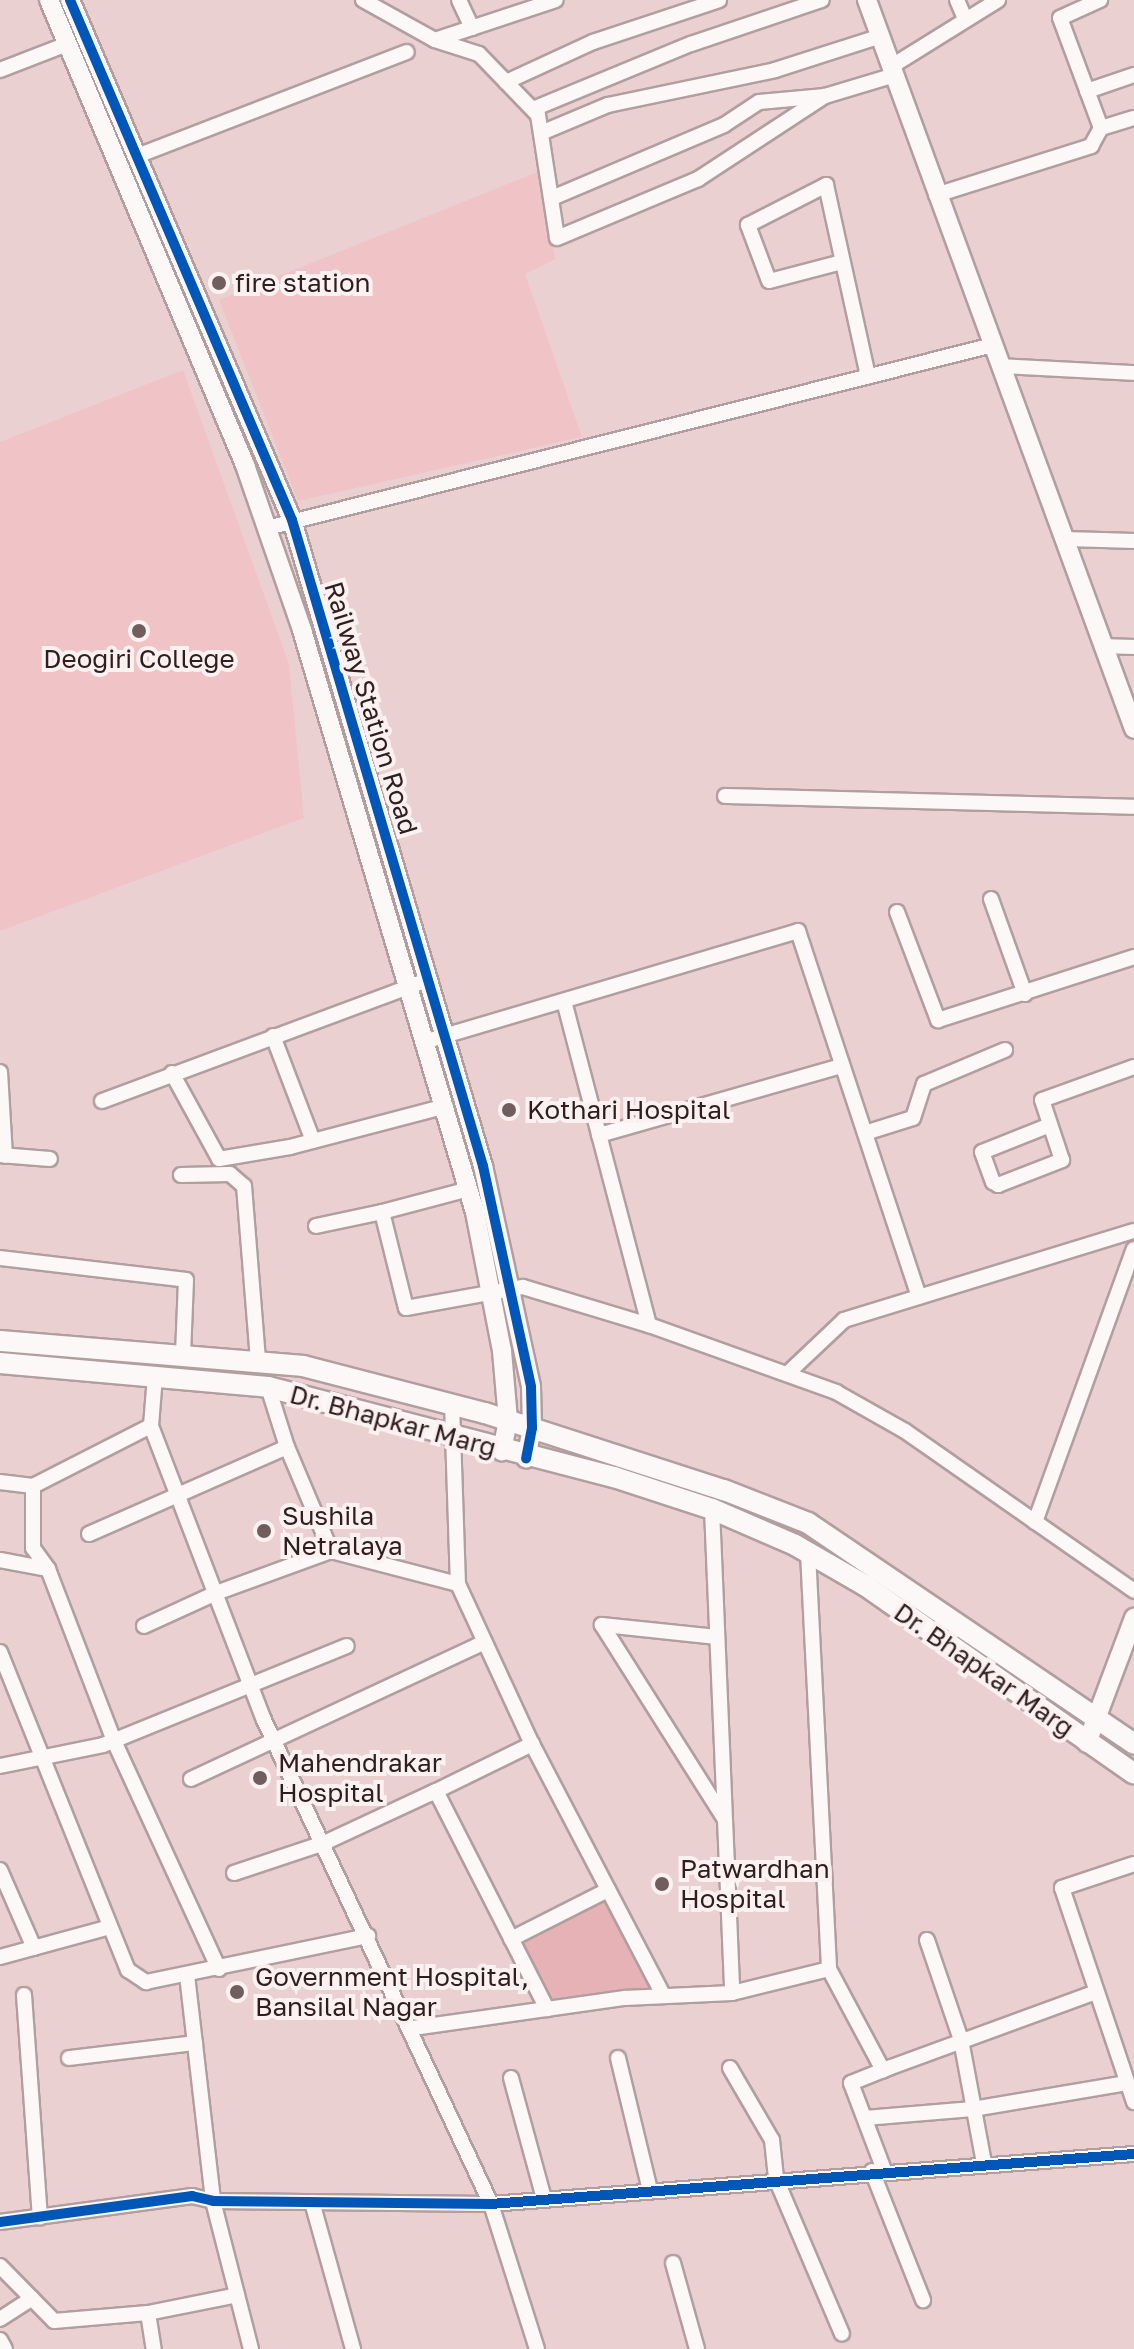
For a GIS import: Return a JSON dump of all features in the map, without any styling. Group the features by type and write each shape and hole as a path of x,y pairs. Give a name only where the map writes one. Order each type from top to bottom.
{"main road":[{"name":"Dr. Bhapkar Marg","path":"0,1341 258,1359 508,1420 808,1523 1134,1744"},
{"name":"Dr. Bhapkar Marg","path":"0,1363 268,1387 526,1458 614,1477 712,1509 808,1553 1012,1685 1087,1743 1134,1774"}],"street":[{"name":"Railway Station Road","path":"49,0 239,450 267,528 409,989 436,1039 483,1166 531,1387 532,1428 526,1458"},
{"name":"Railway Station Road","path":"70,0 292,520 428,980 446,1106 469,1189 490,1290 508,1420 502,1451"},
{"path":"459,0 472,28"},
{"path":"435,40 556,0"},
{"path":"506,82 593,42 693,4 719,0"},
{"path":"533,109 691,44 822,0"},
{"path":"867,0 1134,729"},
{"path":"957,0 965,19"},
{"path":"373,3 435,40 479,54 533,109 541,133 557,238 698,179 825,96 893,71 965,19 998,0"},
{"path":"1100,0 1060,18 1101,128"},
{"path":"541,133 608,105 775,70 881,36"},
{"path":"0,70 67,44"},
{"path":"137,156 407,52"},
{"path":"1087,91 1134,75"},
{"path":"552,198 724,125 759,102 825,96"},
{"path":"936,195 1091,146 1101,128 1134,118"},
{"path":"842,262 769,281 748,225 826,185 868,376"},
{"path":"267,528 993,345"},
{"path":"1000,366 1134,373"},
{"path":"1064,539 1134,541"},
{"path":"1104,646 1134,647"},
{"path":"725,796 1134,807"},
{"path":"991,899 1025,994"},
{"path":"897,912 936,1018 1025,994 1134,957"},
{"path":"436,1039 798,931 919,1297"},
{"path":"102,1101 428,980"},
{"path":"564,1001 649,1325"},
{"path":"273,1036 313,1141"},
{"path":"865,1133 913,1118 924,1084 1005,1050"},
{"path":"599,1135 842,1066"},
{"path":"1050,1125 982,1152 993,1182 998,1185 1062,1160 1044,1098 1134,1067"},
{"path":"0,1072 2,1155 50,1159"},
{"path":"172,1073 219,1159 313,1141 446,1106"},
{"path":"181,1175 230,1174 244,1186 258,1359"},
{"path":"316,1226 469,1189"},
{"path":"382,1212 406,1308 510,1286 649,1325 788,1373 836,1392 905,1431 1134,1591"},
{"path":"788,1373 844,1320 1134,1231"},
{"path":"1035,1522 1134,1249"},
{"path":"0,1258 186,1280 183,1356"},
{"path":"155,1376 151,1426 252,1688 275,1743 413,2028 491,2204 537,2349"},
{"path":"268,1387 287,1447 331,1551"},
{"path":"452,1404 458,1584 532,1744 664,1996"},
{"path":"0,1482 33,1486 151,1426"},
{"path":"89,1534 287,1447"},
{"path":"33,1486 33,1548 48,1569 114,1741 219,1969"},
{"path":"712,1509 732,1993"},
{"path":"144,1626 216,1593 331,1551 458,1584"},
{"path":"808,1553 829,1969 883,2070 892,2067"},
{"path":"0,1560 48,1569"},
{"path":"1087,1743 1134,1618"},
{"path":"717,1637 602,1625 725,1818"},
{"path":"191,1779 275,1743 485,1642"},
{"path":"0,1766 114,1741 252,1688 347,1646"},
{"path":"0,1652 128,1970 146,1982 368,1936"},
{"path":"234,1873 324,1843 532,1744"},
{"path":"422,1798 436,1791 547,2009"},
{"path":"1134,1864 1062,1888 1093,1993 1127,2065 1127,2083 1134,2102"},
{"path":"0,1870 34,1948"},
{"path":"511,1939 608,1890"},
{"path":"0,1957 110,1927"},
{"path":"927,1940 961,2040 984,2163"},
{"path":"413,2028 664,1996 732,1993 829,1969"},
{"path":"187,1975 213,2201 251,2349"},
{"path":"923,2300 851,2083 1093,1993"},
{"path":"24,1995 40,2217"},
{"path":"69,2058 195,2043"},
{"path":"618,2058 650,2190"},
{"path":"730,2068 772,2140 776,2179 842,2334"},
{"path":"511,2078 544,2199"},
{"path":"865,2118 973,2109 1127,2083"},
{"path":"0,2222 192,2196 213,2201 491,2204 878,2171 1134,2154"},
{"path":"312,2202 353,2349"},
{"path":"673,2263 697,2349"},
{"path":"0,2266 54,2321 148,2313 237,2295"},
{"path":"0,2319 32,2298"},
{"path":"148,2313 154,2349"},
{"path":"0,2340 5,2349"}],"shaded area":[{"path":"540,171 555,259 525,274 582,437 298,501 219,300"},
{"name":"Deogiri College","path":"183,370 289,664 304,818 0,931 0,442"},
{"path":"607,1897 652,1989 550,2002 519,1943"}],"cycle path":[{"path":"70,0 292,520 483,1166 531,1387 532,1428 526,1458"},
{"path":"0,2222 192,2196 213,2201 491,2204 1134,2154"}],"place":[{"name":"fire station","path":"219,283"},
{"name":"Deogiri College","path":"139,631"},
{"name":"Kothari Hospital","path":"509,1110"},
{"name":"Sushila Netralaya","path":"264,1531"},
{"name":"Mahendrakar Hospital","path":"260,1778"},
{"name":"Patwardhan Hospital","path":"662,1884"},
{"name":"Government Hospital, Bansilal Nagar","path":"237,1992"}]}
